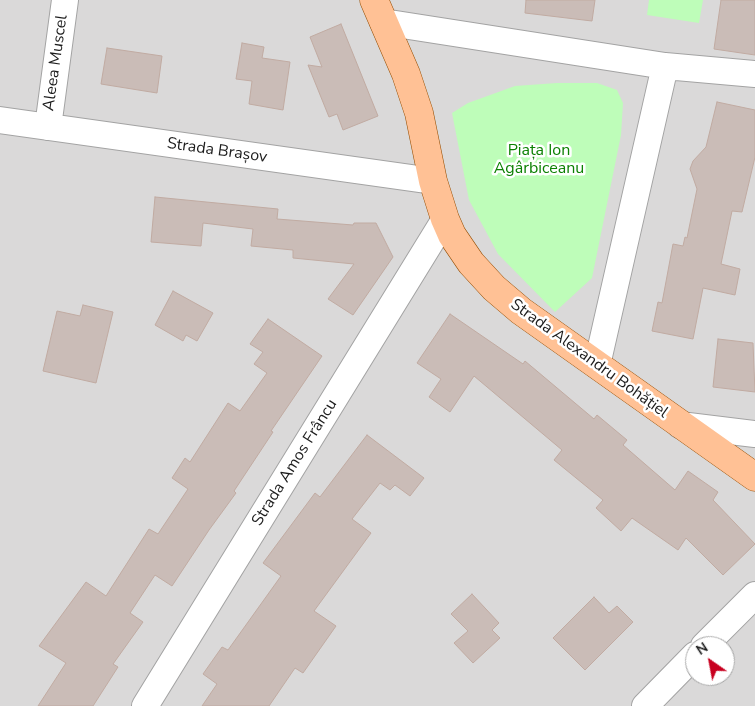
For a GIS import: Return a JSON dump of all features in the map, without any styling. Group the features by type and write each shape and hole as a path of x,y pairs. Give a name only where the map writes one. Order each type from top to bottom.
{"main road":[{"name":"Strada Alexandru Bohățiel","path":"378,11 406,74 419,113 433,181 445,219 461,250 494,288 521,311 755,477"}],"street":[{"name":"Aleea Muscel","path":"48,127 65,0"},
{"path":"378,11 665,66 755,74"},
{"path":"597,365 665,66"},
{"name":"Strada Brașov","path":"0,120 433,181"},
{"name":"Strada Amos Frâncu","path":"145,706 445,219"},
{"path":"680,425 755,434"},
{"path":"714,636 755,595"},
{"path":"645,706 685,665"}],"shaded area":[{"path":"0,0 755,0 755,706 0,706"}],"green space":[{"path":"649,0 703,0 699,23 647,15"},
{"name":"Piața Ion Agârbiceanu","path":"597,83 617,90 623,103 621,135 592,278 555,312 498,254 469,200 452,113 468,103 515,86"}],"building":[{"path":"526,0 595,0 592,21 525,13"},
{"path":"721,0 755,0 755,55 714,49"},
{"path":"341,24 378,116 343,130 337,114 329,117 308,65 322,67 310,37"},
{"path":"242,43 264,47 262,58 290,62 283,110 249,104 252,81 236,79"},
{"path":"107,48 162,56 157,93 101,84"},
{"path":"717,102 755,110 755,157 742,212 732,211 721,264 740,269 735,295 703,288 693,339 652,331 658,302 662,303 673,244 683,246 685,237 687,238 697,189 690,169 693,161 706,147"},
{"path":"155,197 278,209 277,219 353,225 354,223 376,223 393,257 353,315 328,299 354,264 293,258 293,250 251,246 253,229 203,223 201,246 151,242"},
{"path":"173,291 213,313 197,341 186,335 183,341 155,325"},
{"path":"83,305 113,312 96,383 43,371 57,311 80,316"},
{"path":"450,314 523,364 525,361 594,419 597,415 627,440 623,445 675,490 688,471 718,492 713,500 755,544 723,575 686,538 678,550 632,518 621,531 596,508 603,500 554,460 562,450 474,376 450,412 429,397 441,379 417,363"},
{"path":"268,319 322,356 271,431 273,432 234,491 236,493 172,586 155,575 130,613 143,622 113,664 118,667 93,706 38,706 66,663 39,646 86,582 106,596 149,529 158,534 188,489 172,478 185,458 190,462 228,403 240,411 267,373 254,364 263,352 250,344"},
{"path":"718,339 753,343 755,392 713,387"},
{"path":"367,435 424,478 410,496 395,485 390,490 380,483 352,519 371,533 314,611 336,626 303,673 295,668 269,706 202,706 217,684 203,674 222,647 228,650 281,576 263,563 315,493 320,497"},
{"path":"472,594 499,623 492,630 500,638 473,663 454,643 468,631 451,614"},
{"path":"594,597 609,613 617,606 633,622 585,670 553,638"}]}
